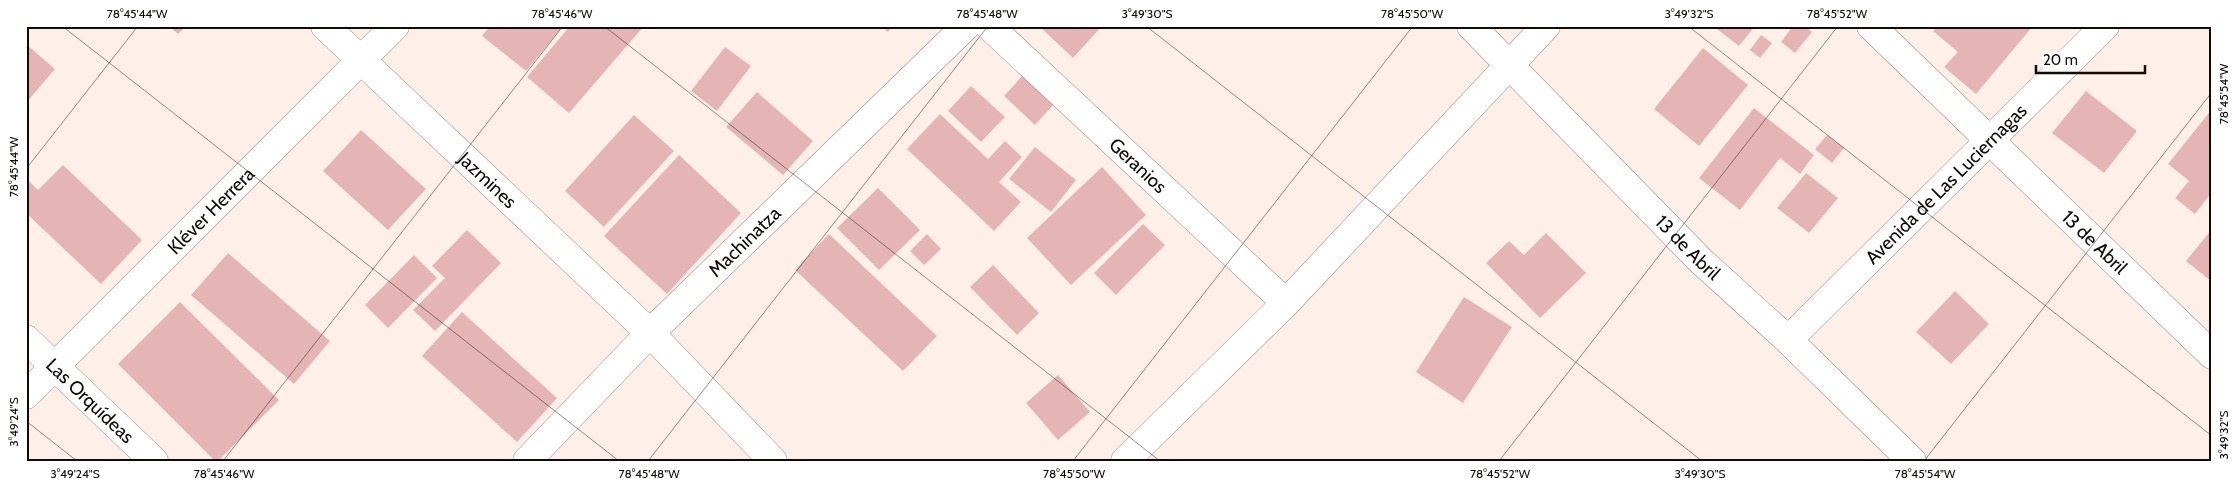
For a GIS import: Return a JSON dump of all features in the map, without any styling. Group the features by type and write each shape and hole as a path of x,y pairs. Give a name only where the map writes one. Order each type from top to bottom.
{"street":[{"name":"Jazmines","path":"325,26 650,333 773,461"},
{"name":"Kléver Herrera","path":"26,395 395,26"},
{"name":"Machinatza","path":"527,461 650,333 966,26"},
{"name":"Geranios","path":"990,26 1286,303"},
{"name":"13 de Abril","path":"1471,26 1701,261 1788,340 1912,461"},
{"path":"1125,461 1286,303 1546,26"},
{"name":"13 de Abril","path":"1871,26 2212,355"},
{"name":"Avenida de Las Luciernagas","path":"1788,340 1991,142 2105,26"},
{"name":"Las Orquídeas","path":"26,339 154,461"}],"building":[{"path":"169,26 186,26 178,34"},
{"path":"490,26 563,26 526,71 482,36"},
{"path":"570,26 644,26 569,113 527,77"},
{"path":"881,26 892,26 888,32"},
{"path":"1039,26 1102,26 1073,58"},
{"path":"1713,26 1755,26 1739,46"},
{"path":"1793,26 1805,26 1812,32 1795,53 1781,42"},
{"path":"1938,26 2033,26 1976,94 1944,67 1958,52 1933,31"},
{"path":"1761,35 1772,43 1760,58 1750,50"},
{"path":"26,44 55,69 26,103"},
{"path":"725,47 751,66 717,111 691,91"},
{"path":"1703,48 1748,85 1699,146 1654,109"},
{"path":"1025,73 1056,102 1035,125 1004,96"},
{"path":"971,86 1005,117 981,142 948,111"},
{"path":"2086,91 2137,131 2104,173 2052,133"},
{"path":"757,92 813,141 783,175 726,127"},
{"path":"1754,108 1814,155 1800,174 1780,158 1740,210 1699,178"},
{"path":"2212,109 2212,192 2195,214 2175,198 2189,181 2168,164"},
{"path":"940,114 988,159 1005,141 1022,157 999,182 1021,202 994,231 907,149"},
{"path":"634,115 674,151 604,227 565,191"},
{"path":"361,130 426,189 388,230 323,171"},
{"path":"1827,135 1844,148 1832,163 1815,149"},
{"path":"1035,147 1076,180 1051,212 1009,179"},
{"path":"679,155 741,213 667,294 604,236"},
{"path":"63,165 142,240 101,284 26,213 26,178 38,190"},
{"path":"1102,167 1146,215 1071,285 1027,238"},
{"path":"1806,173 1838,198 1809,233 1777,208"},
{"path":"878,188 920,230 879,270 837,228"},
{"path":"1143,224 1165,245 1116,295 1094,273"},
{"path":"2212,229 2212,282 2186,261"},
{"path":"467,230 501,263 435,331 413,310 445,278 432,266"},
{"path":"1546,233 1586,273 1540,318 1486,263 1509,241 1524,255"},
{"path":"829,234 937,336 903,371 795,270"},
{"path":"927,234 941,249 924,265 910,251"},
{"path":"228,253 330,341 294,384 191,295"},
{"path":"414,255 437,278 388,328 365,305"},
{"path":"993,265 1039,313 1017,335 970,287"},
{"path":"1955,291 1989,324 1951,364 1916,332"},
{"path":"1464,297 1512,327 1463,403 1416,372"},
{"path":"180,302 279,400 218,461 215,461 118,364"},
{"path":"462,312 557,398 517,442 422,356"},
{"path":"1058,375 1090,412 1058,440 1026,403"}]}
